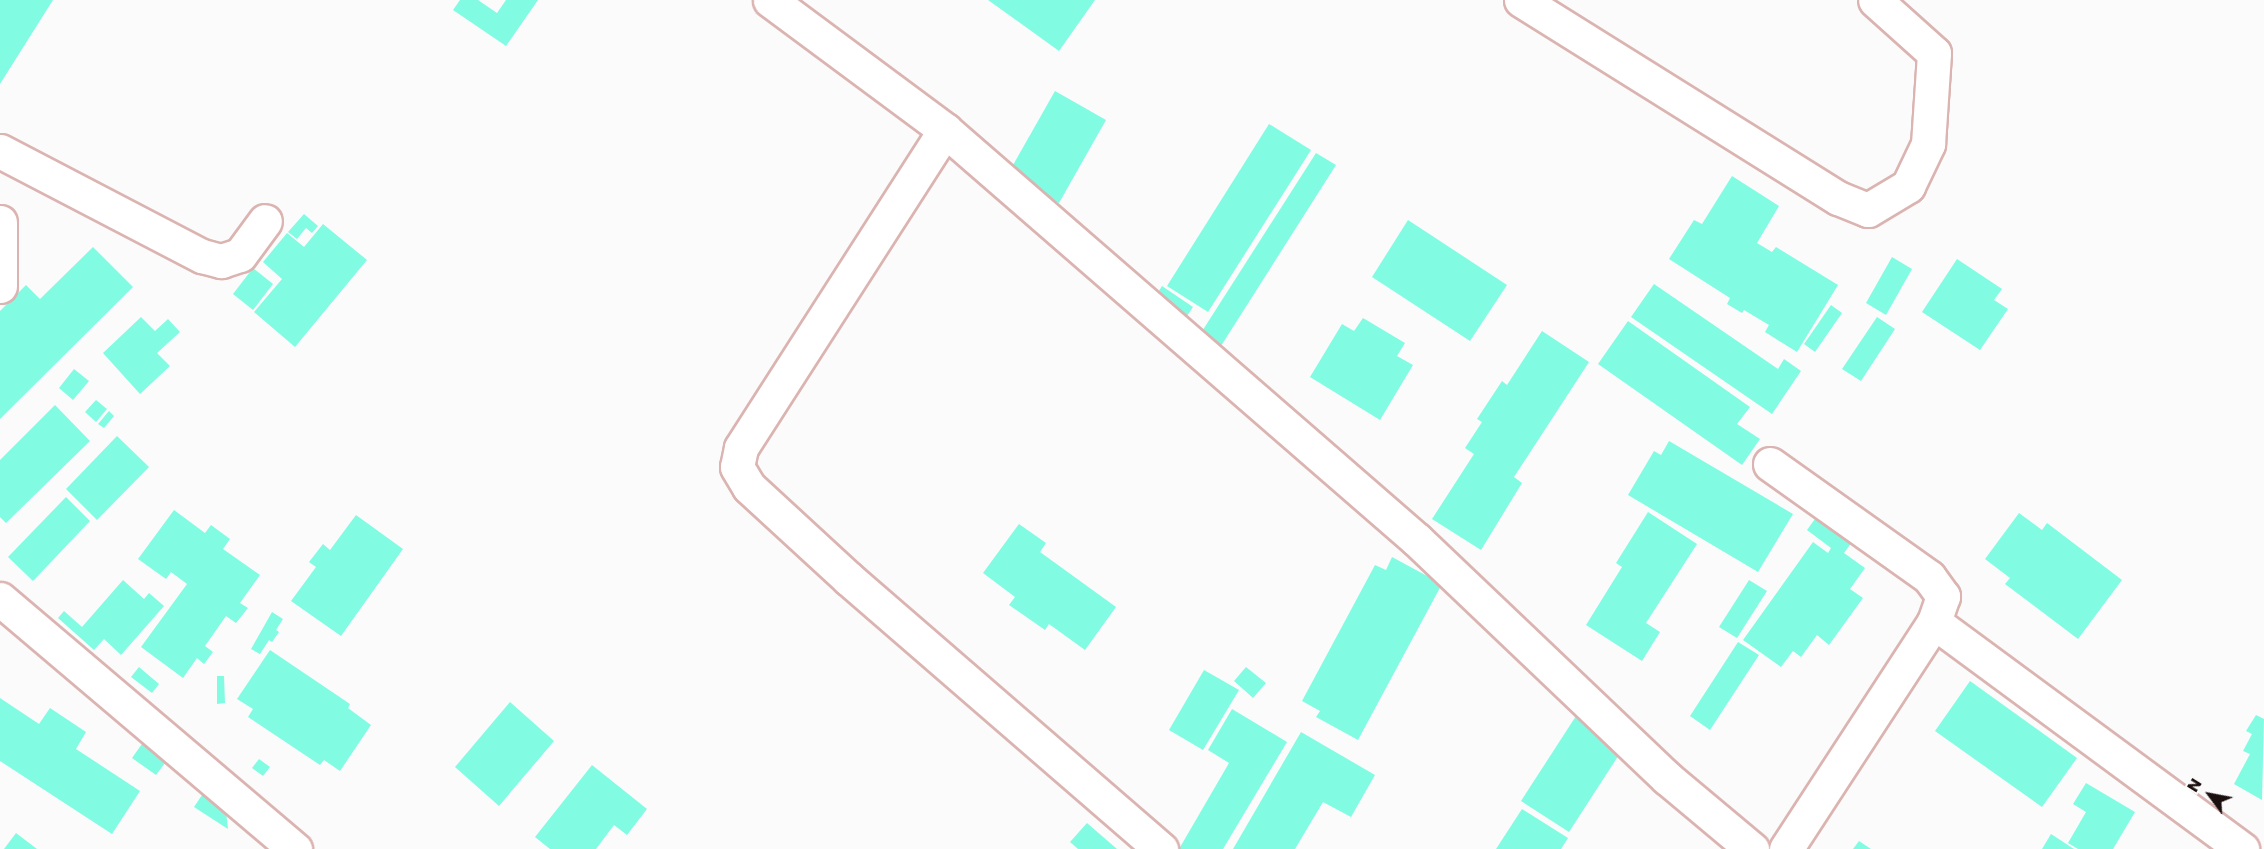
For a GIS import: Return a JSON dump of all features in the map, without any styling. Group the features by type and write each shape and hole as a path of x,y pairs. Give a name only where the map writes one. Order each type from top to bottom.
{"street":[{"path":"770,0 945,130 1417,540 1667,778 1752,849"},
{"path":"1521,0 1838,198 1868,210 1908,186 1928,144 1934,53 1875,0"},
{"path":"945,130 741,448 736,467 749,487 849,579 1161,849"},
{"path":"0,151 202,256 221,261 240,255 265,220"},
{"path":"0,222 0,286"},
{"path":"1770,464 1929,577 1943,596 1934,622 1786,849"},
{"path":"0,599 295,849"},
{"path":"1934,622 2242,849"}],"building":[{"path":"0,0 53,0 0,84"},
{"path":"460,0 478,0 497,13 506,0 538,0 506,46 453,10"},
{"path":"988,0 1095,0 1059,51"},
{"path":"1055,91 1106,120 1059,203 1008,174"},
{"path":"1269,124 1311,150 1208,312 1167,286"},
{"path":"1316,153 1336,165 1219,349 1199,336"},
{"path":"1732,176 1779,206 1757,243 1772,252 1776,247 1838,285 1797,352 1765,332 1769,325 1744,310 1742,313 1727,304 1730,298 1669,259 1694,220 1702,224"},
{"path":"304,214 318,226 312,233 306,228 297,239 288,232"},
{"path":"1408,220 1507,285 1470,341 1372,277"},
{"path":"323,224 367,260 295,347 254,312 282,279 263,262 287,233 304,247"},
{"path":"93,247 133,287 0,419 0,311 26,285 40,299"},
{"path":"1892,257 1912,269 1886,315 1866,303"},
{"path":"1957,259 2002,289 1994,300 2008,309 1980,350 1922,312"},
{"path":"253,268 273,284 253,310 233,294"},
{"path":"1654,284 1778,369 1784,359 1801,371 1772,414 1631,317"},
{"path":"1162,286 1193,307 1183,322 1152,302"},
{"path":"1831,305 1842,313 1815,352 1804,344"},
{"path":"141,317 155,331 168,319 180,332 157,353 170,366 140,394 103,353"},
{"path":"1877,317 1895,329 1861,381 1842,369"},
{"path":"1363,318 1405,343 1397,356 1413,365 1380,420 1310,377 1342,324 1354,331"},
{"path":"1628,321 1750,407 1737,424 1760,439 1742,465 1598,364"},
{"path":"1542,331 1589,362 1514,477 1522,483 1481,550 1432,519 1474,454 1465,448 1482,422 1477,419 1502,381 1507,385"},
{"path":"74,369 89,381 73,400 59,388"},
{"path":"96,400 107,409 96,422 85,412"},
{"path":"55,405 90,441 6,523 0,517 0,460"},
{"path":"109,411 114,416 104,428 98,424"},
{"path":"117,436 149,467 97,520 66,489"},
{"path":"1669,441 1793,514 1758,572 1628,495 1654,451 1661,455"},
{"path":"66,497 90,521 33,581 8,557"},
{"path":"1822,509 1857,535 1844,553 1865,568 1850,589 1863,598 1829,645 1817,635 1801,657 1793,651 1781,667 1743,640 1813,542 1828,553 1831,548 1807,530"},
{"path":"174,510 205,533 211,525 230,539 223,549 260,575 240,603 248,608 236,623 226,616 205,646 213,652 204,664 197,658 183,678 141,647 187,584 171,572 166,579 138,559"},
{"path":"1648,512 1697,544 1646,623 1660,632 1642,661 1586,625 1622,567 1616,563"},
{"path":"2019,513 2042,530 2047,523 2122,580 2078,639 2005,584 2010,578 1985,559"},
{"path":"356,515 403,549 341,636 291,601 316,567 309,562 323,544 330,550"},
{"path":"1019,524 1046,543 1040,552 1116,607 1085,650 1049,624 1045,630 1009,605 1015,597 983,573"},
{"path":"1392,557 1442,584 1358,740 1316,717 1320,711 1302,701 1375,565 1386,570"},
{"path":"123,580 144,599 149,593 164,606 121,655 104,639 94,650 58,618 64,611 82,627"},
{"path":"1749,580 1767,591 1737,638 1719,627"},
{"path":"272,612 283,619 276,630 279,632 272,642 269,640 260,654 251,649"},
{"path":"1738,642 1759,655 1710,730 1690,716"},
{"path":"270,650 350,704 348,708 371,725 340,771 324,760 320,765 248,717 253,709 237,699"},
{"path":"139,667 159,684 152,693 131,677"},
{"path":"1246,667 1266,683 1253,698 1234,681"},
{"path":"1204,670 1239,690 1203,750 1169,730"},
{"path":"217,676 224,676 225,703 217,704"},
{"path":"1970,681 2077,758 2042,807 1935,731"},
{"path":"0,698 39,724 50,708 86,732 76,749 140,791 112,834 0,761"},
{"path":"510,702 554,741 499,806 455,767"},
{"path":"1232,709 1287,742 1223,849 1179,849 1229,763 1208,750"},
{"path":"2256,715 2264,719 2262,800 2234,784 2250,754 2243,751 2252,734 2246,731"},
{"path":"1576,716 1624,747 1569,832 1521,801"},
{"path":"1301,732 1375,775 1351,817 1323,802 1295,849 1233,849"},
{"path":"144,741 168,759 156,775 132,758"},
{"path":"259,759 270,767 263,776 252,768"},
{"path":"592,765 647,809 627,835 614,825 596,849 550,849 535,837"},
{"path":"2086,783 2135,812 2113,849 2078,849 2068,843 2086,812 2073,804"},
{"path":"206,789 225,802 228,829 194,807"},
{"path":"1522,809 1568,838 1561,849 1496,849"},
{"path":"1087,823 1117,849 1078,849 1070,842"},
{"path":"16,833 37,849 4,849"},
{"path":"2051,834 2074,849 2042,849"},
{"path":"1859,841 1871,849 1853,849"}]}
